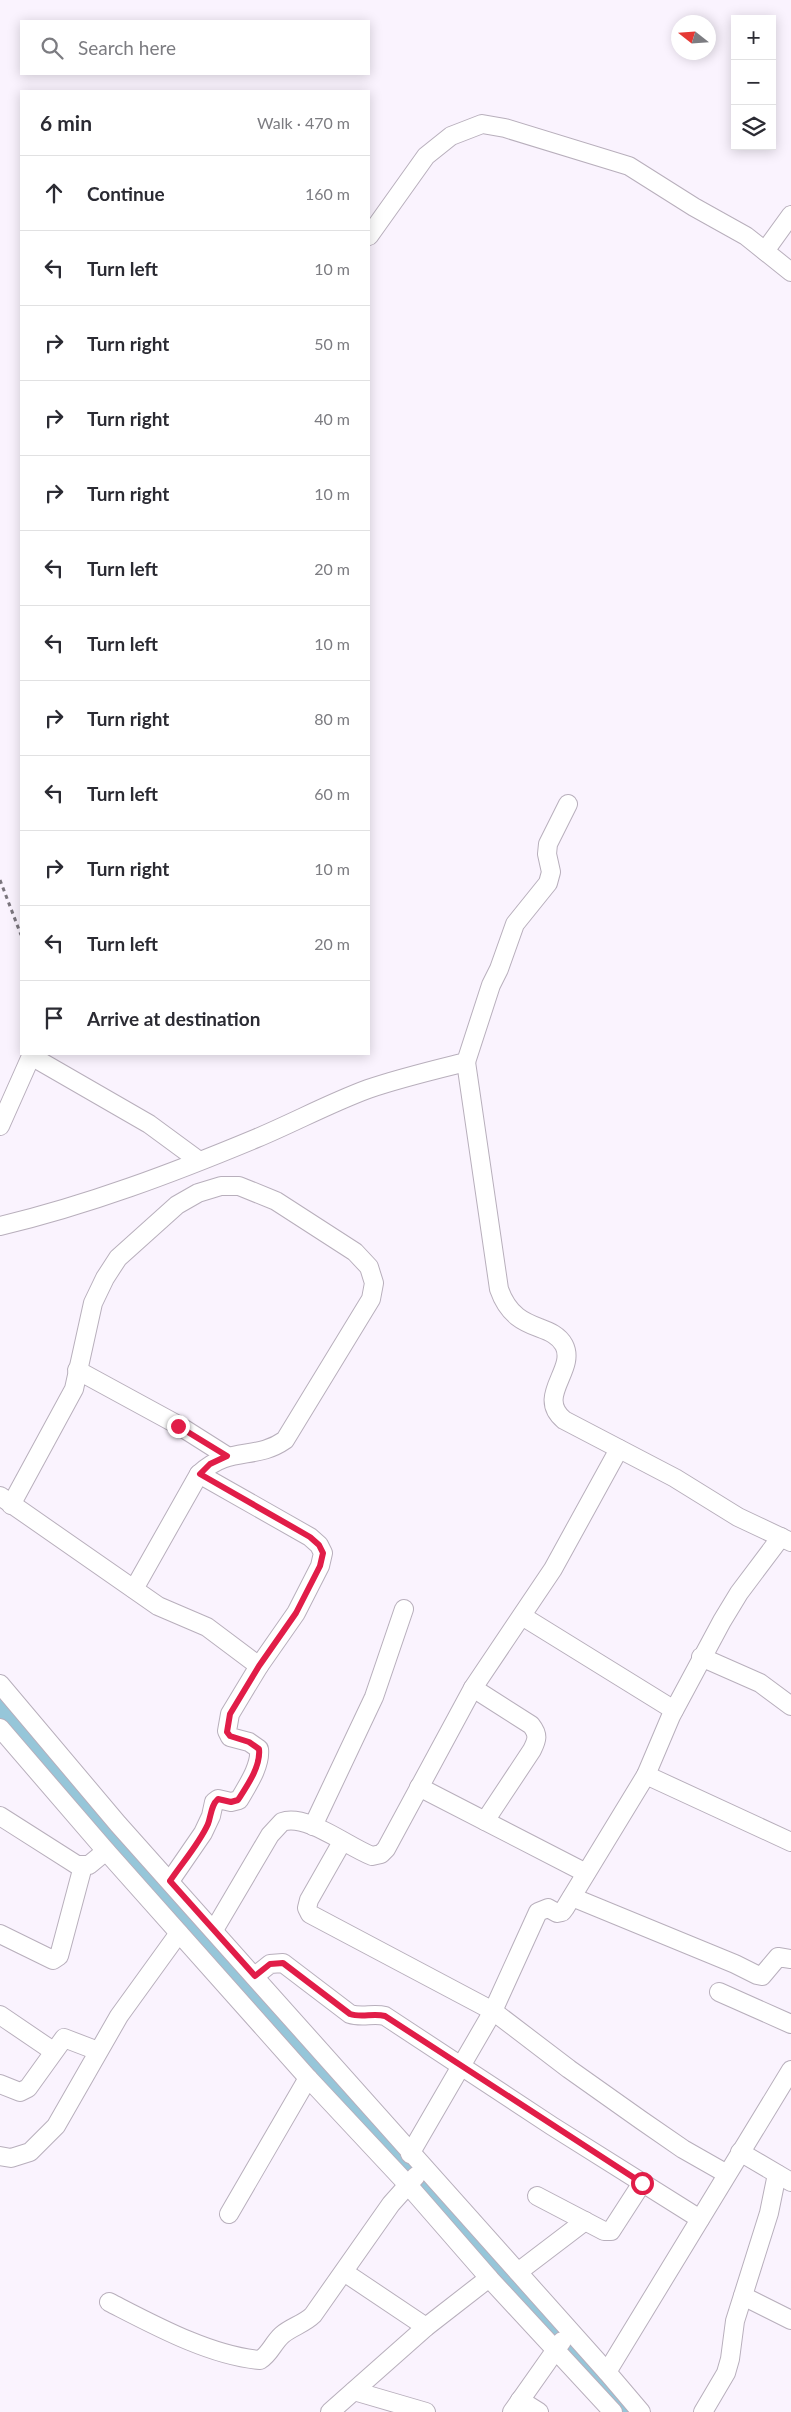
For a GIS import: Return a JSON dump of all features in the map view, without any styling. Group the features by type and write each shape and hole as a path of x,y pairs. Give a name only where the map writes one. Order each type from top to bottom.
{"street":[{"path":"370,235 426,156 450,136 482,124 505,128 629,166 694,207 724,222 791,272"},
{"path":"765,251 791,215"},
{"path":"410,2154 493,2011 538,1912 548,1908 557,1913 562,1912 572,1897 646,1774 674,1710 701,1657 739,1593 786,1540 738,1517 675,1478 564,1420 557,1414 554,1407 554,1393 567,1354 563,1344 555,1336 522,1321 505,1305 499,1289 466,1062 491,985 499,969 515,924 548,883 551,872 547,854 548,844 568,804"},
{"path":"0,1126 32,1055 148,1124 198,1160"},
{"path":"0,1226 63,1210 198,1160 258,1137 329,1104 370,1088 466,1062"},
{"path":"134,1589 200,1474 210,1464 227,1456 274,1447 285,1440 371,1300 374,1283 368,1266 355,1252 276,1202 239,1186 221,1186 198,1193 177,1205 118,1258 105,1278 94,1303 74,1390 66,1406 5,1500 158,1606 221,1636 259,1666"},
{"path":"78,1370 227,1456"},
{"path":"214,1930 275,1828 288,1820 298,1820 313,1826 372,1856 381,1854 386,1849 473,1688 553,1569 619,1449"},
{"path":"170,1881 203,1833 211,1816 214,1802 218,1799 231,1802 238,1800 254,1772 260,1755 259,1749 249,1742 230,1736 227,1732 230,1714 259,1666 296,1613 320,1566 323,1553 319,1545 310,1537 200,1474"},
{"path":"313,1826 374,1697 404,1609"},
{"path":"522,1616 674,1710"},
{"path":"701,1657 760,1683 791,1706"},
{"path":"0,1684 170,1881 321,2049 410,2154 416,2176 489,2278 563,2340 606,2372 641,2412"},
{"path":"473,1688 531,1725 537,1732 537,1740 532,1750 485,1821"},
{"path":"0,1728 106,1851 308,2078 518,2272 612,2412"},
{"path":"646,1774 791,1842"},
{"path":"419,1787 586,1873"},
{"path":"0,1816 77,1865 83,1866 95,1861 106,1851"},
{"path":"342,1842 309,1900 307,1908 310,1914 493,2011 641,2120 727,2174"},
{"path":"0,1934 43,1957 52,1960 59,1956 83,1866"},
{"path":"572,1897 734,1964 756,1976 762,1976 778,1957 791,1959"},
{"path":"0,2156 11,2158 30,2152 56,2126 119,2016 179,1933"},
{"path":"255,1976 270,1964 283,1963 350,2014 357,2016 375,2014 385,2016 461,2067 700,2219"},
{"path":"719,1992 791,2024"},
{"path":"0,2015 54,2051"},
{"path":"0,2084 20,2092 28,2088 60,2041 67,2038 98,2051"},
{"path":"606,2372 791,2070"},
{"path":"229,2214 308,2078"},
{"path":"703,2412 726,2373 730,2359 735,2321 769,2213 784,2178 740,2152"},
{"path":"109,2302 167,2332 211,2348 260,2360 266,2356 282,2335 304,2324 313,2315 391,2204 416,2176"},
{"path":"536,2196 604,2230 611,2231 642,2183"},
{"path":"518,2272 585,2221"},
{"path":"344,2272 426,2327"},
{"path":"330,2412 426,2327 489,2278"},
{"path":"743,2296 791,2320"},
{"path":"539,2412 516,2406 563,2340"},
{"path":"354,2391 426,2412"}],"path":[{"path":"0,880 20,932"}],"waterway":[{"path":"0,1707 58,1775 582,2359 625,2412"}],"route":[{"path":"178,1426 227,1456 210,1464 200,1474 310,1537 319,1545 323,1553 320,1566 296,1613 259,1666 227,1722 227,1732 230,1736 249,1742 259,1749 260,1755 254,1772 238,1800 231,1802 218,1799 214,1802 211,1816 203,1833 170,1881 255,1976 270,1964 276,1962 283,1963 292,1967 350,2014 357,2016 375,2014 385,2016 642,2183"}]}
